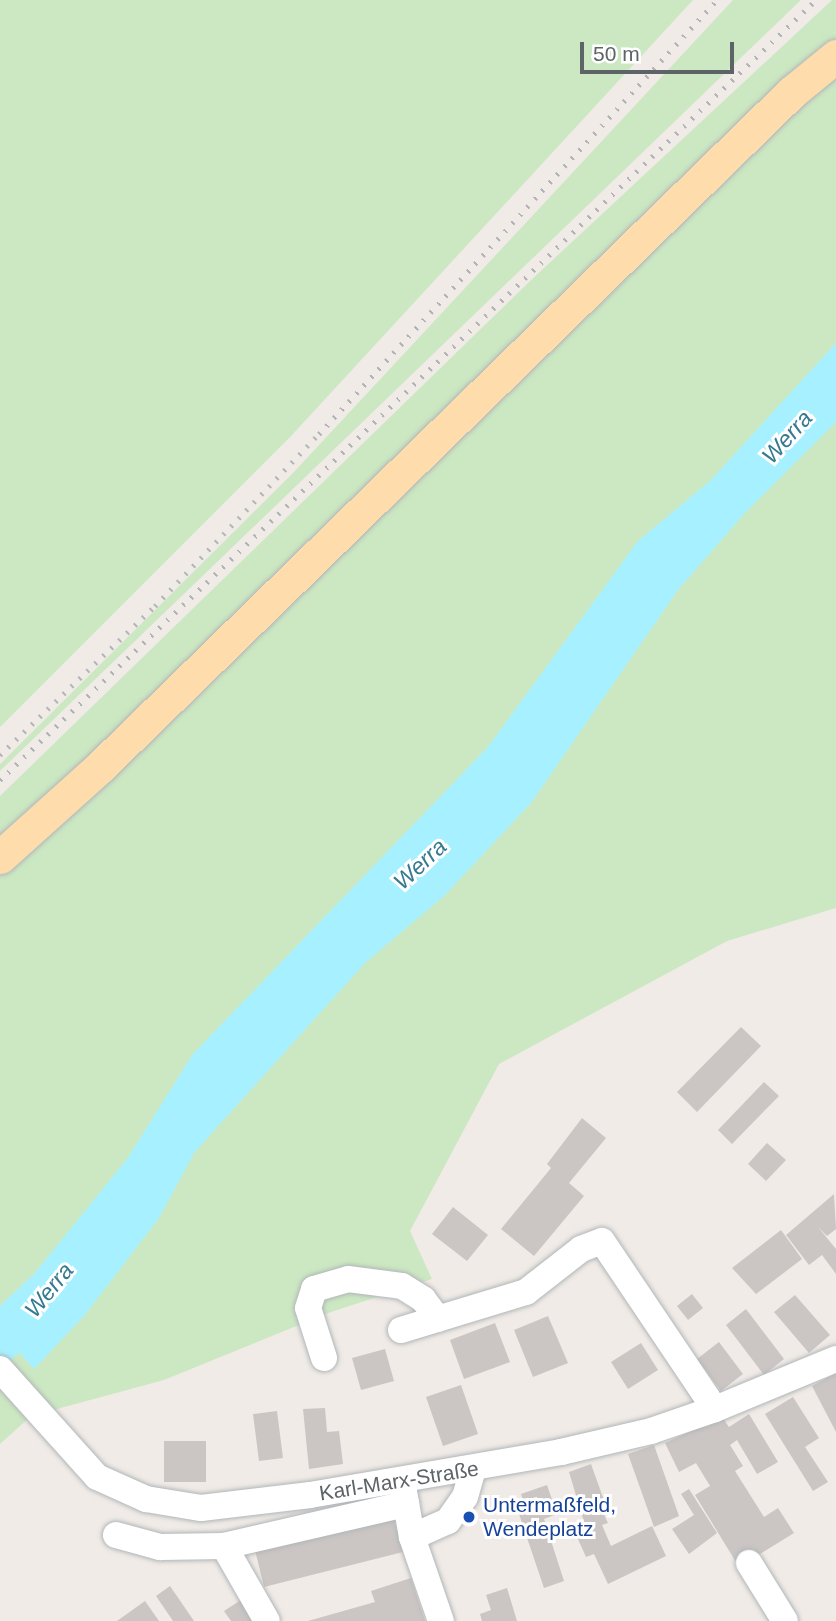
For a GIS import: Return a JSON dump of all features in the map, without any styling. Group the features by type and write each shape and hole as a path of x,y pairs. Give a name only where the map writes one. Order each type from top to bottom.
{"main road":[{"path":"0,857 100,766 782,102 836,56"}],"street":[{"path":"401,1330 526,1292 581,1250 602,1241 715,1409"},
{"path":"324,1358 308,1308 314,1289 348,1279 402,1286 423,1299 438,1319"},
{"name":"Karl-Marx-Straße","path":"0,1369 75,1457 97,1477 121,1489 174,1505 201,1508 404,1492 473,1469 651,1431 715,1409 836,1359"},
{"path":"412,1537 448,1521 465,1497 473,1469"},
{"path":"116,1535 160,1547 224,1546 404,1492 412,1537 441,1621"},
{"path":"224,1546 267,1621"},
{"path":"749,1563 785,1621"}],"green space":[{"path":"0,0 693,0 292,435 0,727"},
{"path":"733,0 801,0 0,771 0,764 293,473"},
{"path":"832,0 836,0 836,908 727,941 499,1064 410,1231 432,1279 331,1312 164,1380 31,1416 0,1444 0,796 529,282"}],"water":[{"path":"836,343 836,422 744,514 678,590 531,803 444,896 365,963 194,1153 159,1218 85,1315 34,1369 0,1331 0,1306 34,1274 127,1159 193,1054 488,747 638,541 710,481"}],"building":[{"path":"741,1027 761,1046 697,1112 677,1092"},
{"path":"764,1082 779,1096 732,1144 718,1130"},
{"path":"582,1118 606,1138 569,1183 584,1196 534,1256 501,1229 551,1168 547,1164"},
{"path":"767,1143 786,1160 766,1181 748,1164"},
{"path":"834,1194 836,1229 827,1236 818,1227 836,1249 836,1274 822,1255 809,1265 786,1235"},
{"path":"453,1207 488,1235 467,1261 432,1234"},
{"path":"781,1230 802,1259 756,1294 732,1268"},
{"path":"692,1294 703,1308 688,1320 677,1306"},
{"path":"795,1295 830,1335 809,1353 774,1312"},
{"path":"746,1309 784,1359 764,1375 726,1325"},
{"path":"548,1316 568,1363 533,1377 514,1330"},
{"path":"495,1323 510,1362 464,1379 450,1340"},
{"path":"719,1342 743,1374 721,1391 697,1359"},
{"path":"641,1343 658,1370 628,1389 611,1362"},
{"path":"385,1349 394,1381 361,1390 352,1358"},
{"path":"836,1373 836,1432 812,1386"},
{"path":"461,1385 478,1434 443,1446 426,1397"},
{"path":"793,1397 819,1438 805,1447 828,1482 813,1491 765,1414"},
{"path":"325,1408 327,1432 339,1431 343,1464 309,1469 303,1409"},
{"path":"277,1411 283,1458 259,1461 253,1414"},
{"path":"749,1414 778,1462 757,1474 737,1440 730,1445 743,1466 735,1471 764,1517 778,1508 794,1533 739,1567 695,1495 710,1486 696,1463 679,1472 665,1443 722,1417 729,1427"},
{"path":"164,1441 206,1441 206,1482 164,1482"},
{"path":"654,1445 679,1516 654,1527 628,1454"},
{"path":"591,1464 605,1503 599,1504 608,1523 602,1525 611,1546 652,1526 666,1556 608,1584 594,1554 586,1557 577,1537 587,1532 569,1472"},
{"path":"547,1485 557,1514 544,1519 564,1581 544,1588 519,1514 527,1512 521,1494"},
{"path":"689,1489 717,1533 689,1554 672,1529 694,1515 681,1494"},
{"path":"392,1512 403,1552 264,1587 254,1546"},
{"path":"411,1578 425,1621 308,1621 375,1602 371,1591"},
{"path":"170,1586 194,1621 173,1621 156,1596"},
{"path":"507,1588 517,1621 482,1621 480,1614 491,1610 486,1595"},
{"path":"241,1600 255,1621 231,1621 224,1611"},
{"path":"145,1601 159,1621 117,1621"}],"waterway":[{"name":"Werra","path":"0,1344 41,1304"}],"railway":[{"path":"0,755 155,606 319,434 717,0"},
{"path":"0,780 816,0"}],"place":[{"name":"Untermaßfeld, Wendeplatz","path":"469,1517"}]}
